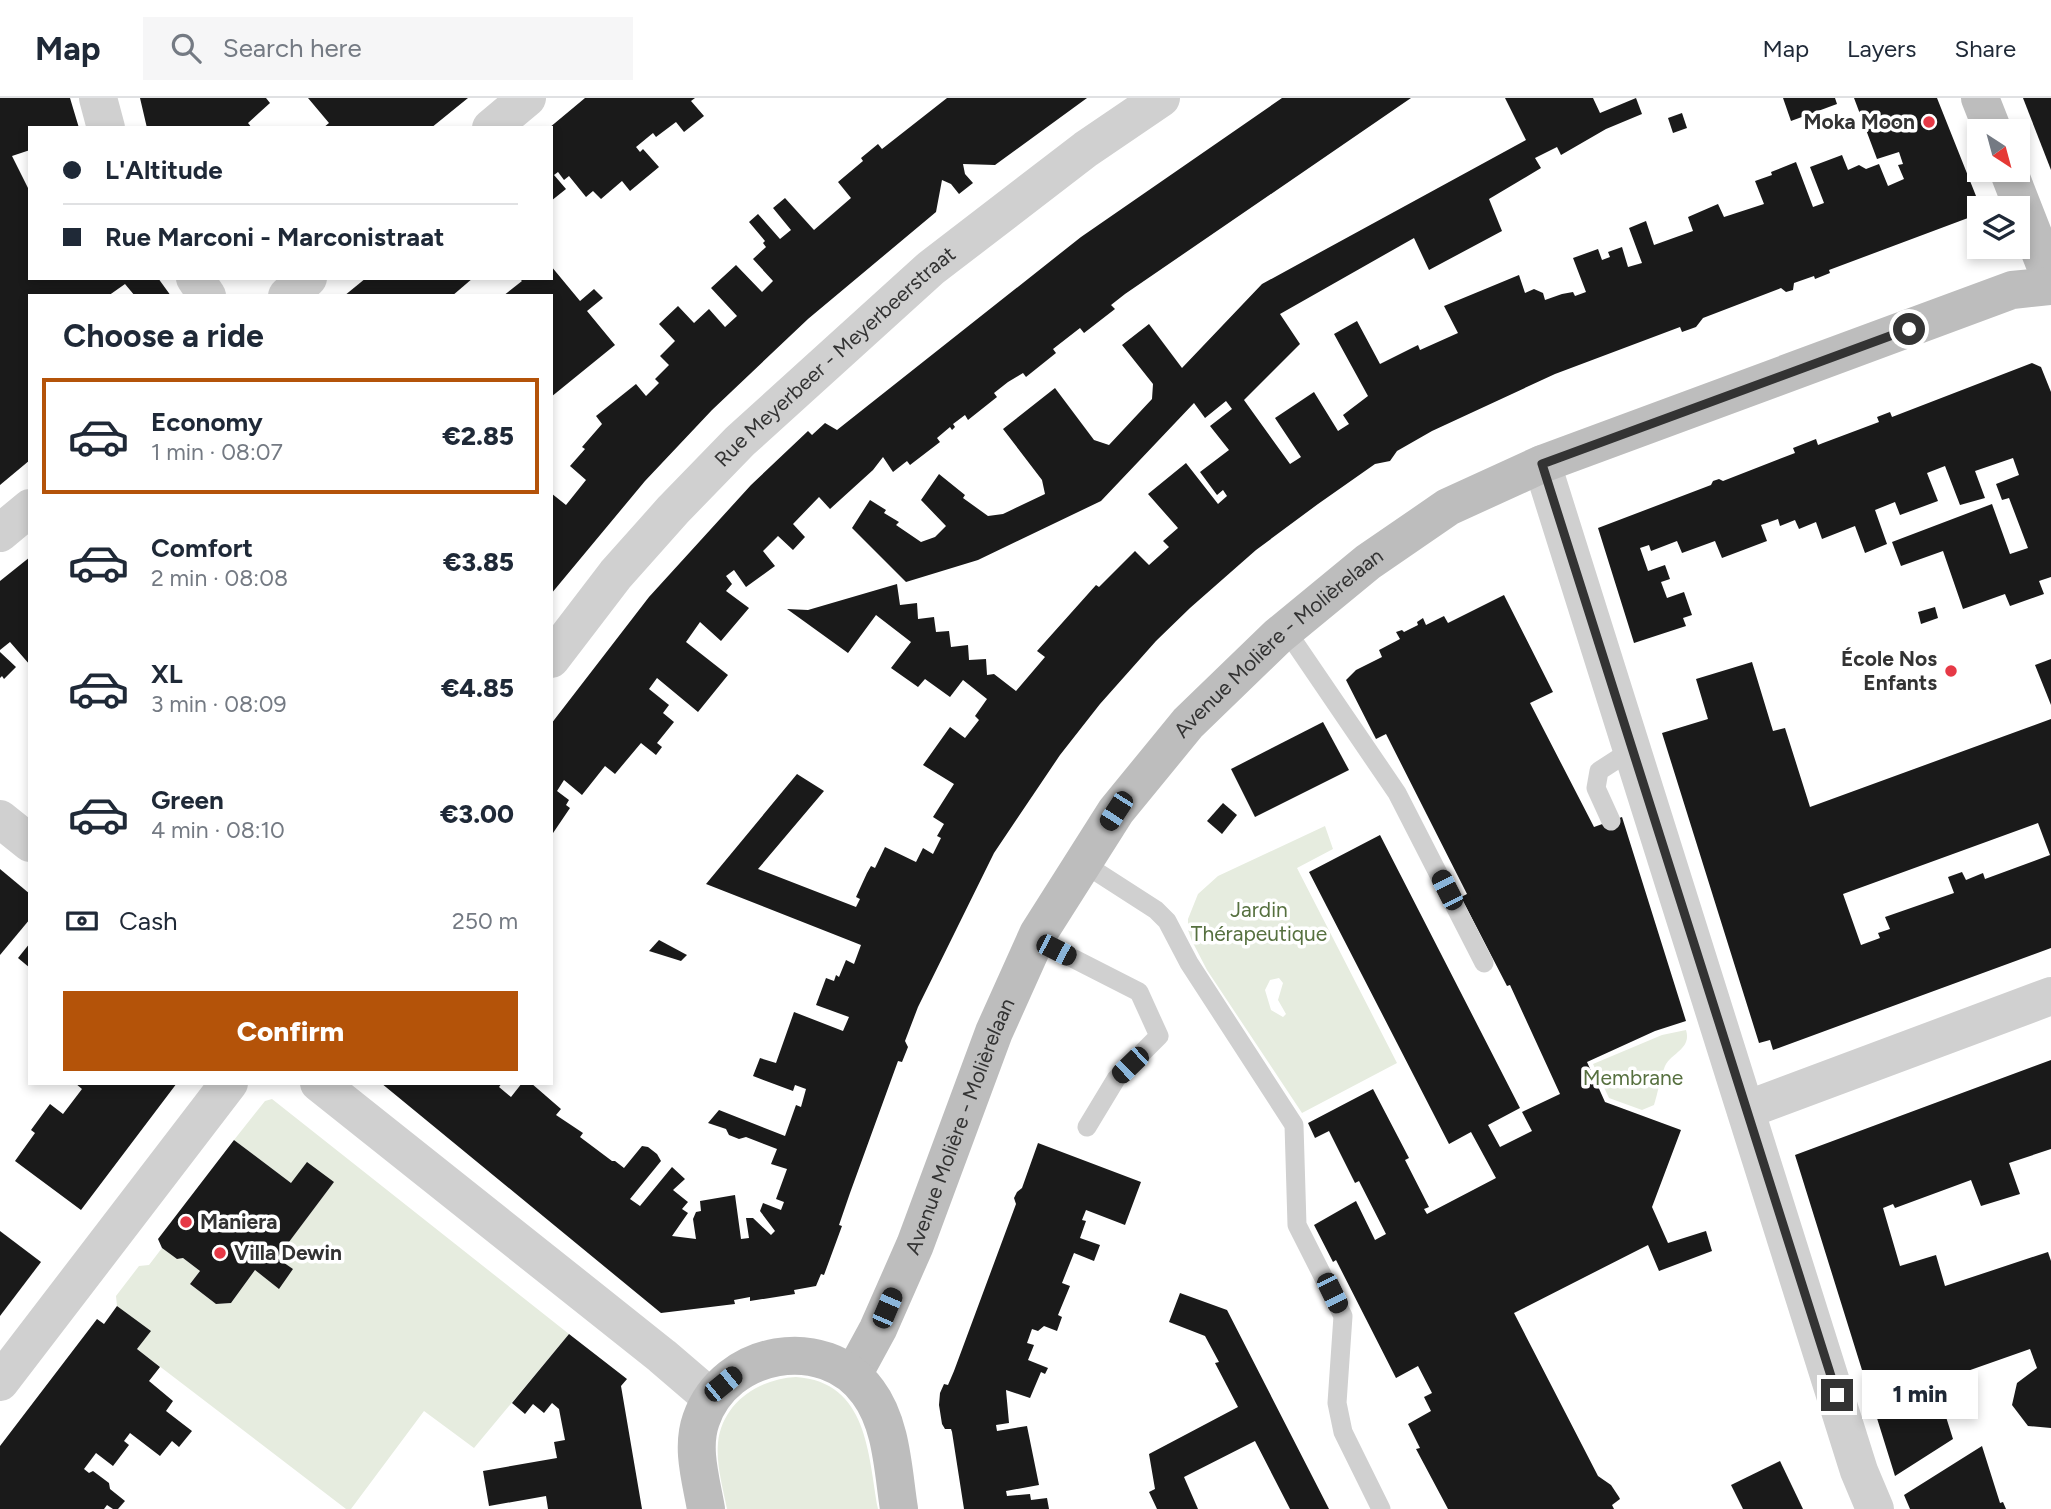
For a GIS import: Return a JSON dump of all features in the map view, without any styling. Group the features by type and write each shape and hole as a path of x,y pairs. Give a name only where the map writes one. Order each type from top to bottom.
{"street":[{"path":"99,98 106,126"},
{"path":"493,126 527,98"},
{"name":"Rue Meyerbeer - Meyerbeerstraat","path":"553,656 616,574 740,441 931,268 1086,149 1161,98"},
{"path":"1980,98 1988,119"},
{"path":"2013,182 2051,280"},
{"path":"289,294 306,280"},
{"name":"Avenue Molière - Molièrelaan","path":"853,1375 878,1329 915,1245 994,1032 1035,939 1116,811 1188,723 1286,630 1368,562 1448,507 1542,464 2012,290 2051,286"},
{"path":"1542,464 1860,1471 1875,1509"},
{"path":"0,533 28,510"},
{"path":"0,819 28,841"},
{"path":"1746,1110 2051,996"},
{"path":"0,1382 227,1085"},
{"path":"323,1085 711,1398"},
{"path":"705,1509 696,1445 701,1420 711,1398 743,1368 781,1355 807,1355 829,1361 853,1375 881,1413 899,1509"}],"lane":[{"path":"1286,630 1397,793 1484,963"},
{"path":"1611,821 1597,788 1599,771 1633,749"},
{"path":"1083,863 1156,910 1167,921 1189,963 1294,1125 1297,1225 1343,1316 1336,1403 1343,1432 1381,1509"},
{"path":"1035,939 1139,992 1159,1036 1116,1079 1087,1126"}],"green space":[{"name":"Jardin Thérapeutique","path":"1325,826 1333,849 1297,868 1397,1063 1302,1113 1207,970 1188,930 1188,919 1198,894 1218,876","holes":["1279,978 1283,983 1278,1000 1286,1014 1283,1017 1271,1010 1265,990 1270,980"]},
{"name":"Membrane","path":"1686,1030 1684,1046 1665,1066 1654,1105 1642,1110 1609,1098 1593,1064 1662,1035"},
{"path":"272,1099 569,1334 474,1448 424,1411 351,1509 346,1509 137,1349 150,1331 117,1306 116,1296 139,1266 149,1265 162,1248 177,1259 183,1258 200,1271 190,1284 216,1304 231,1303 255,1270 278,1288 293,1269 277,1258 334,1182 291,1183 234,1140 265,1101"},
{"path":"796,1377 820,1382 838,1392 851,1406 867,1444 878,1509 727,1509 720,1476 718,1443 727,1416 734,1405 756,1388"}],"building":[{"path":"0,98 70,98 78,126 28,126 28,151 12,156 28,188 28,280 159,280 170,294 133,294 125,284 111,294 28,294 28,462 0,485"},
{"path":"140,98 266,98 270,103 248,123 250,126 147,126"},
{"path":"308,98 468,98 433,126 325,126 329,123"},
{"path":"585,98 695,98 691,101 704,116 684,132 676,122 656,137 653,133 636,147 640,152 643,149 659,167 630,191 622,181 601,199 593,191 586,197 569,176 564,180 558,172 554,175 566,189 553,199 551,126"},
{"path":"947,98 1087,98 995,165 963,164 965,174 973,183 959,194 951,184 942,180 936,212 808,319 712,410 645,481 553,592 553,495 566,505 586,480 570,466 602,424 596,416 636,384 646,396 659,383 655,379 669,365 660,356 675,341 659,324 678,306 694,323 709,309 725,327 737,316 711,288 736,265 762,292 773,281 753,259 766,247 763,243 765,241 749,222 758,214 780,239 791,230 773,208 785,198 814,230 851,198 838,182 878,144 882,149"},
{"path":"1282,98 1411,98 1125,294 1111,305 1115,309 1084,333 1080,328 1053,349 1056,353 1026,377 1023,373 1008,382 994,393 997,397 968,420 965,415 953,424 955,427 952,430 950,427 937,438 940,442 910,465 907,461 893,472 883,457 873,470 830,509 819,497 793,524 805,537 793,550 778,536 763,551 775,566 746,587 734,570 726,576 732,584 726,591 749,608 721,641 700,622 686,642 728,675 698,712 657,678 649,689 669,705 663,713 674,722 657,743 662,747 656,755 641,743 615,774 605,766 582,795 564,780 557,791 569,800 566,805 570,808 553,833 553,721 649,597 751,485 808,431 812,435 825,423 837,430 1081,237"},
{"path":"1505,98 1593,98 1600,113 1636,98 1642,114 1606,129 1561,155 1557,147 1535,158 1541,168 1489,199 1502,231 1429,270 1414,238 1280,314 1300,344 1244,400 1290,464 1301,457 1275,418 1314,392 1338,431 1349,424 1343,415 1368,396 1334,334 1357,321 1380,364 1418,345 1420,350 1458,333 1444,306 1519,275 1525,293 1534,289 1543,293 1545,300 1562,294 1573,292 1575,296 1586,292 1573,258 1598,249 1602,260 1610,257 1608,252 1622,247 1628,267 1642,263 1629,228 1646,221 1654,245 1693,231 1688,217 1718,204 1724,217 1764,204 1755,181 1796,162 1813,207 1824,203 1810,167 1842,155 1848,170 1859,165 1866,169 1879,164 1888,186 1904,179 1898,165 1903,164 1899,152 1877,159 1854,98 1937,98 1967,173 1967,182 1970,182 1976,196 1967,196 1967,218 1829,270 1830,273 1815,279 1814,276 1794,283 1793,290 1786,292 1781,288 1703,318 1696,327 1682,332 1680,327 1555,374 1432,431 1397,451 1390,461 1375,464 1256,550 1156,641 1100,704 1060,755 994,853 918,1007 905,1041 908,1047 902,1062 898,1061 839,1225 842,1226 824,1275 821,1274 816,1286 794,1290 795,1294 750,1301 750,1297 734,1300 735,1304 661,1313 383,1085 500,1085 499,1087 511,1097 520,1085 533,1085 561,1109 556,1115 583,1133 580,1137 624,1168 642,1146 657,1154 661,1161 630,1199 640,1206 672,1167 685,1179 673,1190 688,1202 682,1209 688,1213 672,1236 696,1239 693,1219 696,1212 701,1211 700,1201 735,1195 741,1239 749,1238 746,1218 753,1218 771,1235 775,1231 760,1211 763,1203 781,1210 784,1202 776,1199 787,1169 771,1164 777,1149 746,1137 739,1139 729,1135 726,1129 708,1123 719,1110 785,1136 796,1105 801,1107 806,1089 795,1085 793,1091 753,1076 760,1058 776,1063 794,1012 843,1031 849,1017 816,1005 826,978 834,981 836,975 839,977 846,960 854,964 861,945 706,884 797,774 824,791 758,869 856,907 860,899 856,897 867,873 871,866 875,868 885,847 916,862 923,848 933,854 941,838 937,836 944,824 933,817 954,784 923,765 950,727 965,738 979,720 975,716 987,699 963,680 950,697 925,679 918,687 891,668 911,642 876,615 848,653 787,609 808,610 897,584 900,605 917,603 918,619 934,617 936,632 949,631 951,647 968,645 969,660 986,659 987,675 994,674 1016,691 1045,657 1037,651 1096,585 1099,587 1135,551 1149,565 1169,547 1163,541 1178,528 1148,494 1186,463 1218,504 1227,496 1223,490 1217,495 1200,472 1229,450 1210,426 1232,409 1226,401 1205,418 1194,403 1101,501 978,560 906,582 852,528 870,500 899,522 896,525 921,542 935,537 946,526 921,500 939,474 965,495 963,498 988,516 1003,514 1045,494 1042,480 1003,429 1055,388 1094,440 1109,445 1152,399 1153,384 1122,345 1149,324 1182,368 1262,284 1526,140"},
{"path":"1783,98 1835,98 1837,104 1791,121"},
{"path":"2023,98 2051,98 2051,170"},
{"path":"1682,113 1687,128 1673,133 1668,118"},
{"path":"553,268 580,301 594,289 603,298 587,311 615,345 553,395 553,294 506,294 522,281 553,280"},
{"path":"364,280 471,280 454,294 346,294"},
{"path":"2032,363 2041,367 2051,392 2051,577 2039,581 2044,594 2010,606 2005,594 1963,609 1943,551 1901,566 1892,542 1992,504 2010,554 2028,548 2009,498 2002,500 1996,484 2019,475 2013,458 1975,471 1985,498 1960,505 1945,466 1927,473 1938,501 1900,515 1895,502 1875,510 1887,544 1865,553 1855,526 1822,539 1816,522 1799,529 1795,520 1780,526 1778,519 1761,525 1767,541 1722,558 1715,541 1682,553 1677,541 1651,551 1649,545 1640,548 1648,571 1665,565 1670,579 1661,582 1667,598 1684,592 1692,615 1683,618 1686,626 1634,643 1598,528 1711,485 1713,481 1723,481 1795,453 1793,448 1816,439 1818,445 1879,422 1877,417 1890,412 1892,417"},
{"path":"28,559 28,663 10,642 0,650 0,581"},
{"path":"1504,595 1553,692 1530,703 1594,827 1622,817 1686,1021 1655,1031 1587,1062 1605,1102 1681,1130 1652,1207 1668,1243 1706,1231 1712,1251 1659,1271 1648,1245 1514,1313 1598,1476 1611,1485 1619,1497 1612,1505 1614,1509 1448,1509 1416,1449 1420,1448 1408,1424 1431,1411 1424,1397 1432,1393 1418,1366 1396,1378 1336,1260 1333,1262 1314,1225 1356,1201 1375,1240 1386,1234 1359,1181 1355,1183 1329,1131 1315,1138 1308,1123 1373,1089 1409,1158 1405,1160 1429,1207 1424,1209 1427,1214 1496,1178 1471,1132 1449,1144 1309,872 1380,835 1520,1108 1488,1125 1500,1147 1532,1131 1522,1112 1560,1094 1510,985 1507,986 1461,897 1467,894 1386,734 1376,739 1346,680 1356,670 1382,657 1379,650 1400,639 1396,632 1404,632 1418,625 1417,622 1423,618 1426,625 1444,616 1448,623"},
{"path":"1935,607 1938,618 1921,624 1918,612"},
{"path":"0,652 16,667 4,679 2,676 0,678"},
{"path":"2051,659 2051,705 2035,665"},
{"path":"1752,662 1773,731 1785,728 1810,807 2051,719 2051,948 1773,1050 1770,1040 1759,1043 1662,733 1708,719 1696,679","holes":["2038,823 2050,855 1985,879 1983,873 1966,880 1962,872 1948,877 1954,893 1885,917 1890,929 1878,933 1880,938 1861,945 1843,894"]},
{"path":"1323,722 1349,770 1255,817 1231,769"},
{"path":"1223,803 1237,815 1222,834 1207,821"},
{"path":"0,869 28,892 28,921 0,955"},
{"path":"659,940 687,955 681,961 649,951"},
{"path":"28,946 28,966 18,958"},
{"path":"2051,1060 2051,1149 2009,1163 2020,1194 1981,1206 1971,1180 1895,1208 1893,1204 1883,1208 1900,1266 1936,1255 1945,1286 2048,1252 2051,1261 2051,1428 2028,1426 2012,1405 2017,1383 2037,1368 2030,1349 1922,1387 1929,1405 1941,1401 1953,1439 1895,1476 1795,1155"},
{"path":"77,1085 175,1085 81,1210 15,1161 35,1133 31,1130 50,1104 63,1114 82,1089"},
{"path":"234,1140 291,1183 307,1162 334,1182 277,1258 293,1269 279,1289 255,1270 231,1303 216,1304 190,1284 200,1271 183,1258 177,1259 162,1248 158,1239"},
{"path":"1038,1143 1141,1182 1125,1225 1086,1210 1082,1220 1086,1221 1080,1238 1100,1245 1094,1261 1074,1253 1062,1283 1070,1286 1058,1315 1062,1317 1057,1331 1044,1326 1038,1331 1032,1329 1027,1343 1034,1345 1028,1360 1048,1368 1045,1374 1041,1372 1030,1398 1006,1390 1009,1423 996,1425 997,1431 1027,1426 1039,1485 1006,1491 1007,1496 1030,1494 1031,1500 1047,1498 1049,1509 964,1509 952,1432 942,1424 940,1393 944,1384 948,1385 954,1371 1016,1204 1014,1198 1022,1188"},
{"path":"0,1231 41,1262 0,1316"},
{"path":"1180,1293 1227,1310 1329,1509 1290,1509 1255,1441 1184,1477 1198,1509 1157,1509 1149,1492 1155,1489 1149,1454 1238,1407 1215,1363 1219,1362 1205,1336 1169,1322"},
{"path":"117,1306 151,1331 137,1349 160,1367 149,1381 173,1401 166,1411 192,1431 179,1447 172,1441 160,1456 130,1433 124,1441 129,1445 113,1466 96,1453 84,1469 89,1473 93,1471 109,1483 110,1489 125,1501 118,1509 107,1505 104,1509 0,1509 0,1446 97,1319 104,1324"},
{"path":"569,1334 627,1379 621,1386 642,1509 548,1509 546,1496 489,1506 483,1471 557,1458 554,1442 565,1440 559,1409 552,1403 544,1413 533,1404 525,1414 512,1403"},
{"path":"1982,1446 2000,1503 2003,1502 2006,1509 1910,1509 1904,1495"},
{"path":"1780,1461 1803,1509 1743,1509 1731,1485"}],"place":[{"name":"Moka Moon","path":"1929,122"},
{"name":"École Nos Enfants","path":"1951,671"},
{"name":"Maniera","path":"186,1222"},
{"name":"Villa Dewin","path":"220,1253"}],"route":[{"path":"1837,1395 1542,464 1909,329"}]}
